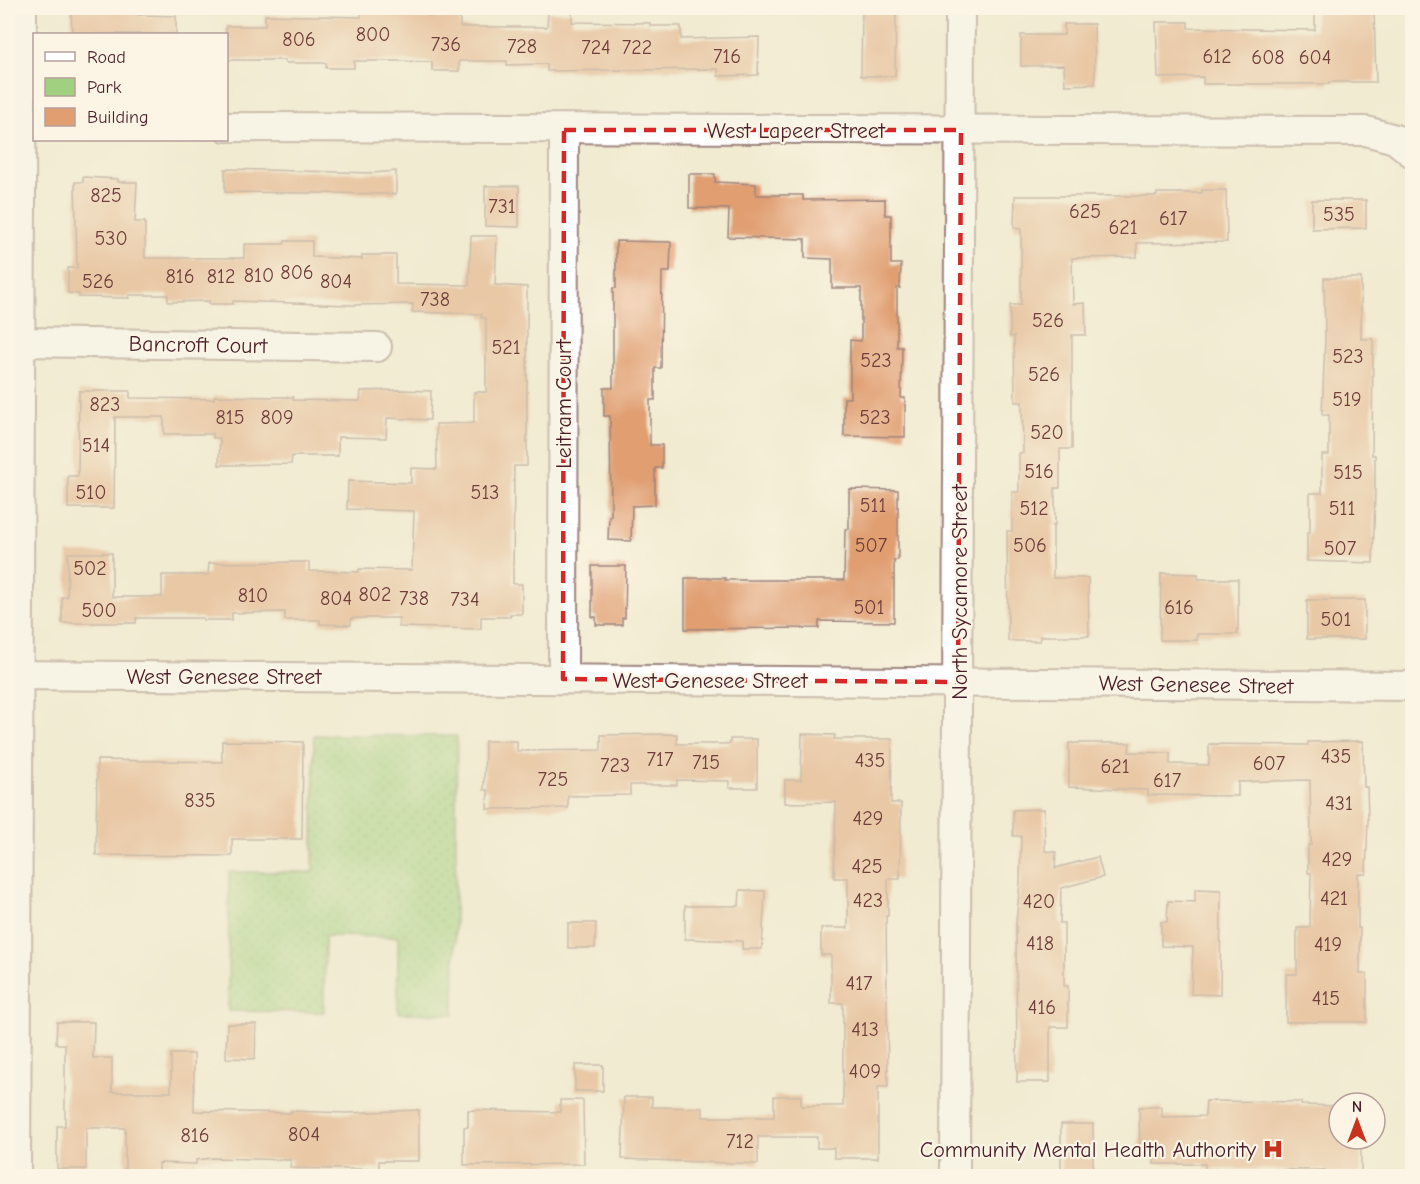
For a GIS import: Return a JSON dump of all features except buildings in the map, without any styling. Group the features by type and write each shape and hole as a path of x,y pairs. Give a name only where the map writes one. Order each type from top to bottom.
{"street":[{"path":"16,1176 13,675 22,8"},
{"name":"North Sycamore Street","path":"955,1176 960,8"},
{"name":"West Lapeer Street","path":"228,128 1366,131 1395,139 1413,153"},
{"name":"Leitram Court","path":"563,679 564,130"},
{"name":"Bancroft Court","path":"19,342 377,347"},
{"name":"West Genesee Street","path":"13,675 1413,686"}],"highlighted area":[{"path":"564,130 961,130 958,682 563,679"}],"green space":[{"path":"314,735 457,736 454,1014 398,1013 398,937 325,936 324,1012 228,1011 229,872 313,872"}],"place":[{"name":"Community Mental Health Authority","path":"1273,1149"}]}
